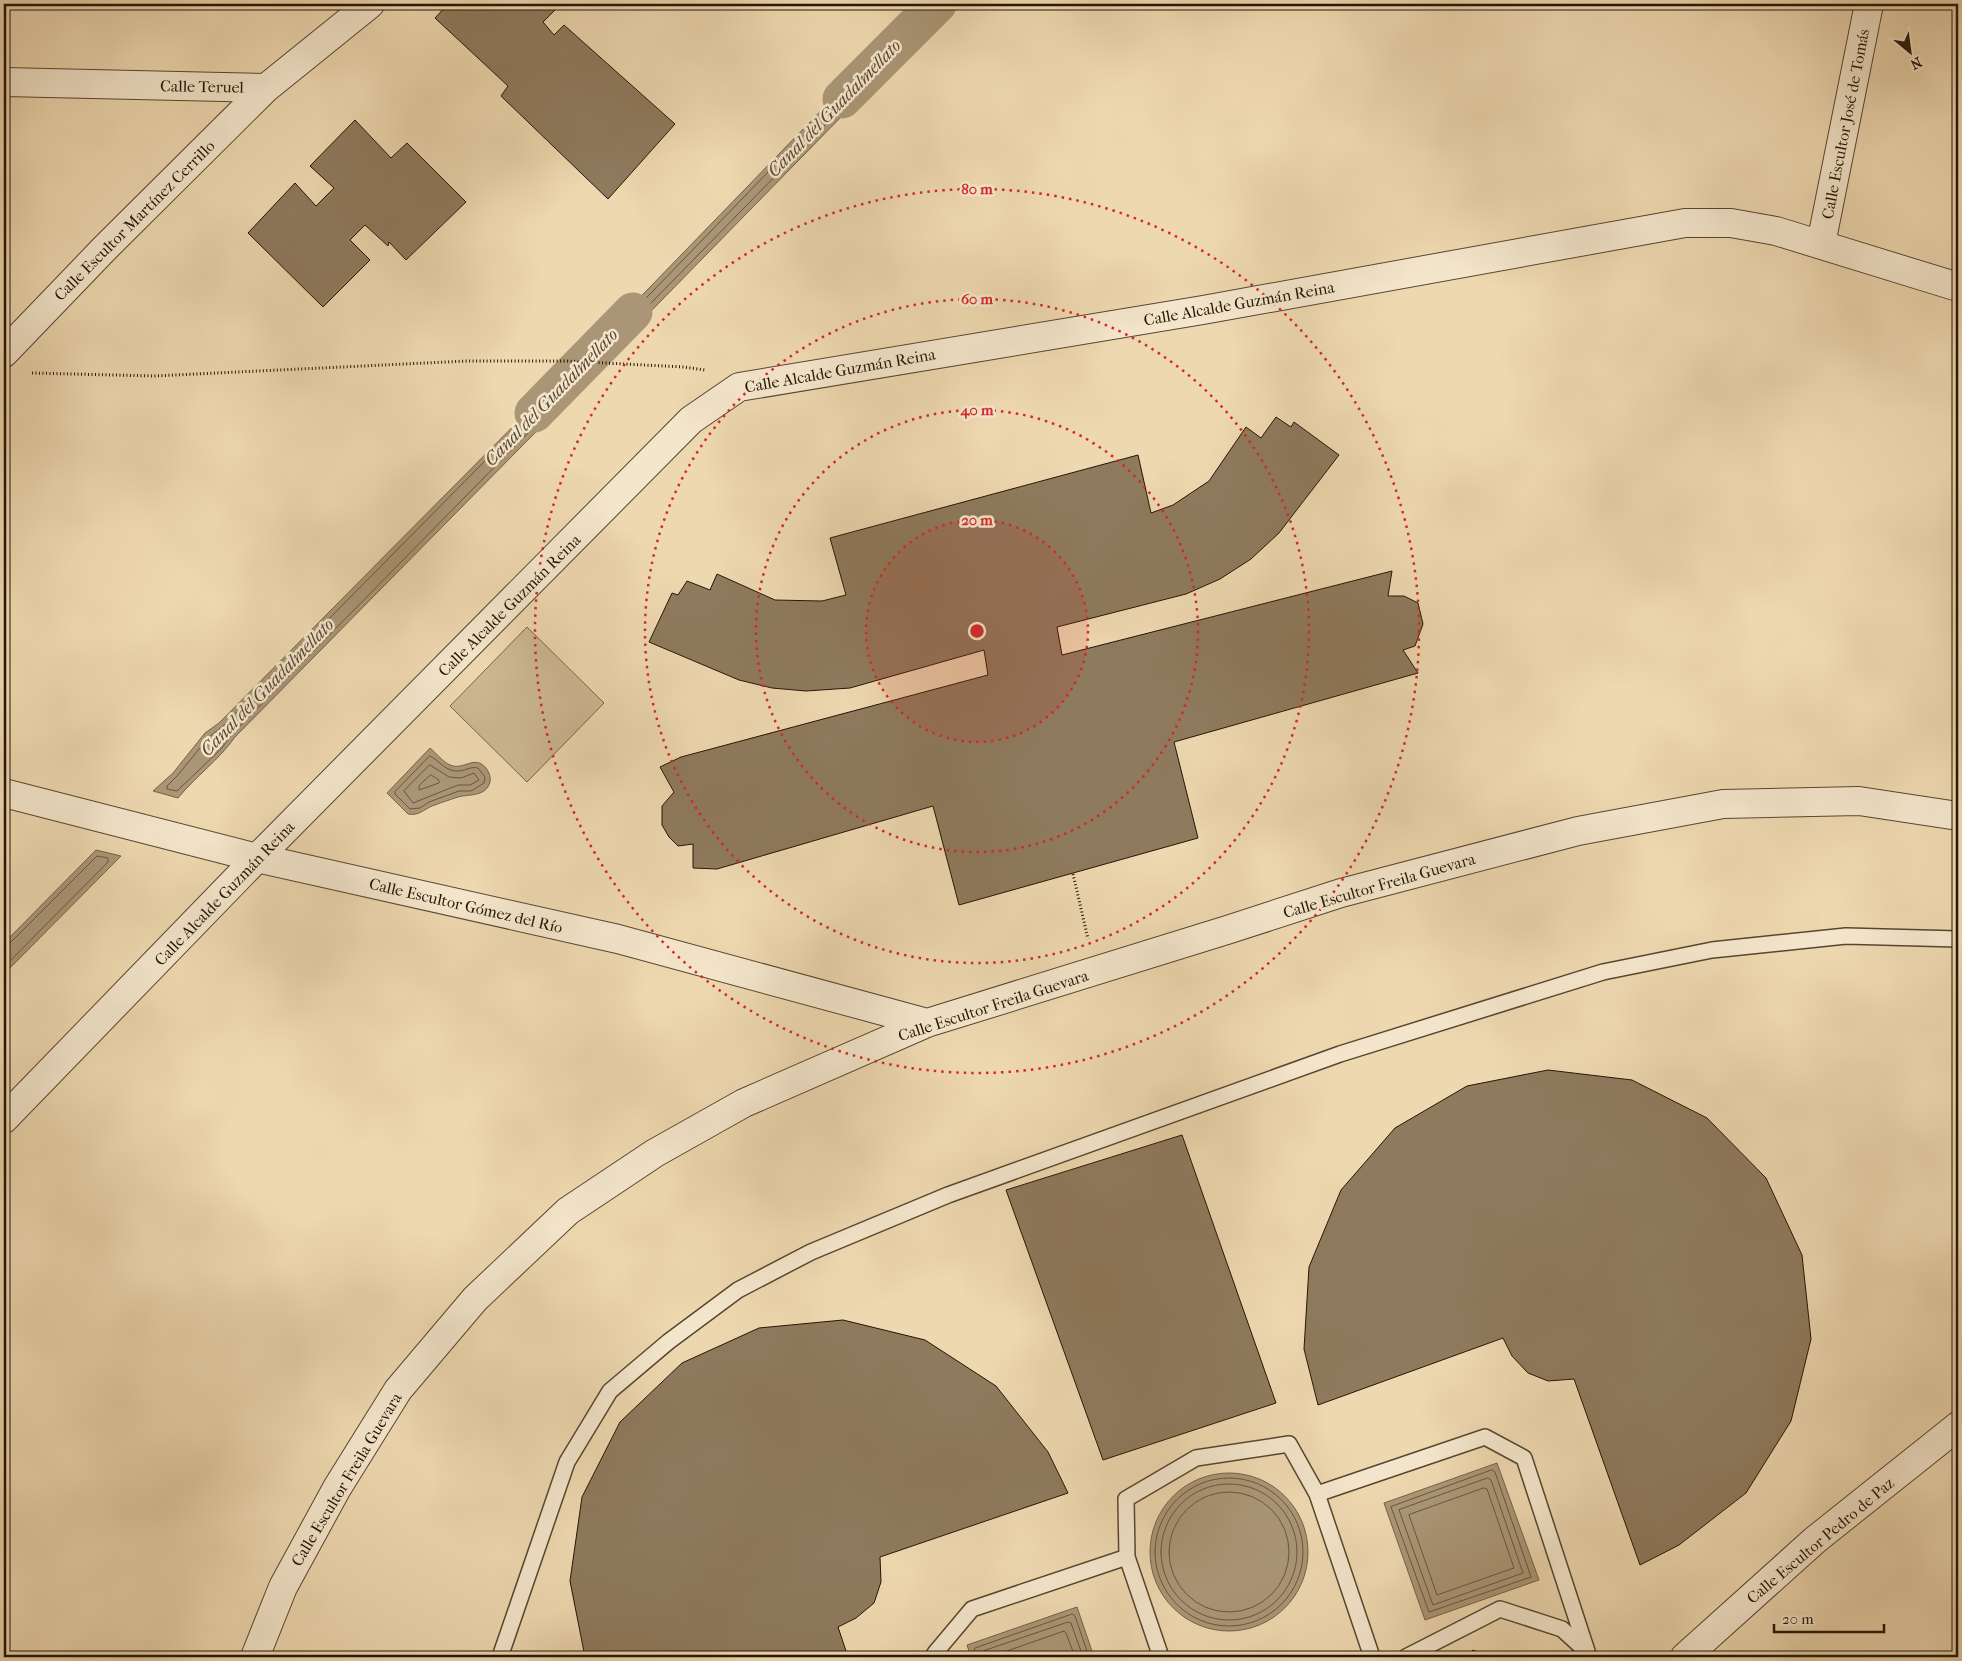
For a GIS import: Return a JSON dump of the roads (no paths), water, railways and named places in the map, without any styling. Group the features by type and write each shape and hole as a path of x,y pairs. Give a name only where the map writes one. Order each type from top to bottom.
{"street":[{"name":"Calle Teruel","path":"4,82 266,88 370,4"},
{"name":"Calle Escultor José de Tomás","path":"1821,244 1869,4"},
{"name":"Calle Escultor Martínez Cerrillo","path":"4,352 104,249 266,88"},
{"name":"Calle Alcalde Guzmán Reina","path":"4,1119 257,858 691,420 739,387 1202,310 1685,223 1731,223 1776,231 1958,287"},
{"name":"Calle Escultor Gómez del Río","path":"4,793 257,858 618,939 927,1023"},
{"name":"Calle Escultor Freila Guevara","path":"255,1657 283,1587 337,1488 398,1390 475,1299 568,1211 654,1153 744,1103 927,1023 1341,893 1578,831 1723,804 1859,801 1958,816"},
{"name":"Calle Escultor Pedro de Paz","path":"1685,1657 1815,1540 1958,1426"}],"lane":[{"path":"500,1657 567,1462 610,1391 668,1342 738,1290 811,1252 948,1194 1340,1054 1603,972 1712,950 1846,936 1958,939"},
{"path":"1317,1494 1485,1437 1524,1458 1590,1654"},
{"path":"1161,1657 1127,1557 1126,1499 1196,1458 1289,1444 1317,1494 1372,1657"},
{"path":"936,1657 935,1653 972,1609 1127,1557"},
{"path":"1406,1657 1500,1610 1562,1629 1590,1654"}],"water":[{"path":"929,4 949,4 895,59 885,49"},
{"path":"874,56 887,70 612,351 589,350"},
{"path":"592,375 235,737 178,798 153,791 173,773 205,733 219,723 563,376"},
{"path":"430,748 450,765 460,766 473,762 482,764 490,775 488,787 481,793 458,797 418,813 408,814 387,793"},
{"path":"96,850 121,856 4,974 4,943"},
{"path":"1497,1463 1539,1580 1425,1620 1384,1503"},
{"path":"1221,1473 1237,1473 1252,1476 1266,1482 1285,1496 1295,1508 1305,1529 1308,1552 1305,1575 1295,1596 1285,1608 1273,1618 1252,1628 1237,1631 1221,1631 1206,1628 1185,1618 1163,1596 1153,1575 1150,1560 1150,1544 1153,1529 1163,1508 1185,1486 1206,1476"},
{"path":"1077,1607 1094,1657 971,1657 967,1645"}],"waterway":[{"name":"Canal del Guadalmellato","path":"842,99 937,4"},
{"name":"Canal del Guadalmellato","path":"534,413 633,312"}]}
